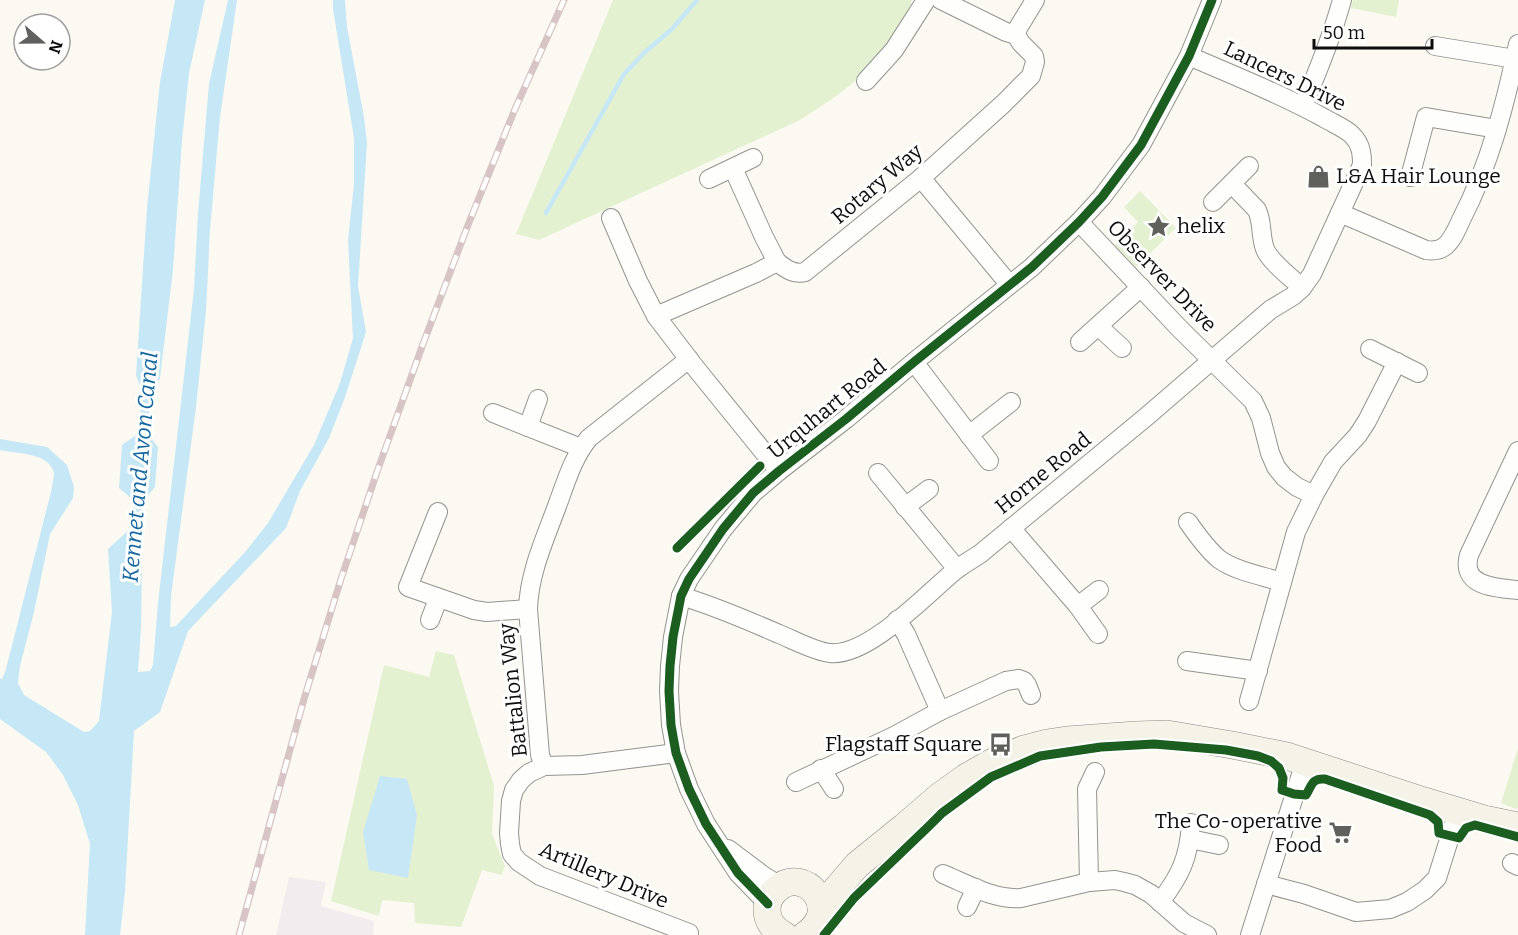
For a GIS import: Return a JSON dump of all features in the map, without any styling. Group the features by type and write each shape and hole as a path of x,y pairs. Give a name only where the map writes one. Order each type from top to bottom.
{"street":[{"path":"940,0 1016,35 1035,0"},
{"name":"Urquhart Road","path":"779,912 738,873 706,824 683,776 676,753 671,726 669,692 673,637 681,596 689,579 723,529 753,493 1032,267 1102,197 1141,145 1189,56 1212,0"},
{"path":"1303,106 1322,63 1342,0"},
{"path":"866,81 894,50 921,7"},
{"name":"Rotary Way","path":"777,262 794,272 805,272 921,178 1003,104 1031,76 1035,62 1034,56 1016,35"},
{"path":"1340,213 1426,250 1442,249 1449,243 1485,169 1516,51 1435,46"},
{"name":"Lancers Drive","path":"1189,56 1303,106 1352,135 1362,152 1362,165 1357,176"},
{"path":"1410,177 1426,117 1497,129"},
{"path":"710,180 753,158"},
{"path":"1213,202 1249,166"},
{"path":"656,316 777,262 733,168"},
{"name":"Horne Road","path":"681,596 828,653 847,651 864,644 897,620 957,569 980,554 1146,417 1270,310 1302,288 1312,274 1357,176"},
{"path":"921,178 1009,284"},
{"path":"1232,184 1257,210 1266,252 1302,288"},
{"path":"611,218 656,316 779,471"},
{"name":"Observer Drive","path":"1079,222 1179,328 1253,401 1262,418 1270,453 1276,467 1297,487 1314,495"},
{"path":"1080,342 1141,287"},
{"path":"1098,326 1122,348"},
{"path":"1370,349 1418,373"},
{"name":"Battalion Way","path":"544,766 538,739 528,609 528,597 535,568 570,471 581,448 597,430 689,359"},
{"path":"914,362 989,461"},
{"path":"1249,701 1296,532 1333,462 1362,429 1397,362"},
{"path":"528,427 538,399"},
{"path":"969,435 1011,402"},
{"path":"493,413 581,448"},
{"path":"1518,451 1467,563 1473,578 1487,587 1518,590"},
{"path":"878,473 957,569"},
{"path":"905,507 929,489"},
{"name":"Battalion Way","path":"438,512 408,587 474,610 487,612 528,609"},
{"path":"1188,522 1220,560 1230,566 1282,582"},
{"path":"1011,528 1078,606 1098,634"},
{"path":"1078,606 1099,590"},
{"path":"430,620 438,599"},
{"path":"897,620 906,634 940,711"},
{"path":"1187,661 1258,671"},
{"path":"796,782 1006,681 1013,679 1024,681 1031,695"},
{"path":"779,912 857,865 965,778 1009,755 1047,743 1167,734 1233,745 1287,756 1424,801 1518,826"},
{"path":"544,766 582,765 676,753"},
{"path":"1250,935 1305,762"},
{"name":"Artillery Drive","path":"544,766 529,773 514,790 509,833 512,854 519,862 540,876 667,931 689,933"},
{"path":"821,769 834,789"},
{"path":"1089,882 1080,787 1095,772"},
{"path":"1266,884 1356,912 1390,909 1407,902 1425,890 1437,878 1458,811"},
{"path":"1160,902 1180,874 1191,831 1219,845"},
{"path":"821,906 857,865"},
{"path":"943,874 976,888 1012,898 1021,898 1089,882 1115,880 1124,882 1142,889 1184,923 1208,935"},
{"path":"967,907 976,888"},
{"path":"779,912 813,890 821,906 821,915 818,924 805,935"}],"shaded area":[{"path":"289,877 326,882 321,906 374,921 373,935 276,935"}],"green space":[{"path":"613,0 912,0 891,41 867,72 800,120 539,240 516,234"},
{"path":"1353,0 1399,0 1396,17 1351,8"},
{"path":"1140,191 1176,228 1136,267 1115,245 1138,222 1124,207"},
{"path":"436,651 454,655 494,786 492,834 505,866 501,875 482,870 461,927 415,923 414,903 382,900 379,916 331,901 384,665 429,677"},
{"path":"1518,748 1518,807 1516,809 1501,803"}],"water":[{"name":"Kennet and Avon Canal","path":"175,0 205,0 189,73 173,270 160,378 151,394 147,433 158,447 155,487 143,501 138,545 142,555 138,672 150,671 153,665 194,289 209,84 228,0 237,0 220,117 210,230 206,311 171,596 170,627 176,626 246,551 268,523 314,445 340,383 353,338 348,240 354,184 354,138 333,0 345,0 347,27 367,143 358,286 366,332 329,438 300,491 286,528 188,631 160,712 134,731 125,891 120,935 85,935 90,844 78,805 63,775 46,752 0,719 0,678 2,679 6,669 54,473 46,461 32,455 0,450 0,439 47,447 67,465 74,487 73,498 50,534 18,683 24,695 84,732 90,731 99,721 112,612 108,549 131,528 132,499 119,488 122,445 139,433 142,391 136,375 147,208 160,82"},
{"path":"380,776 407,779 417,815 408,878 369,870 363,832"}],"waterway":[{"path":"546,213 624,74 672,29 697,0"}],"railway":[{"path":"239,935 304,699 378,469 468,225 515,109 564,0"}],"cycle path":[{"path":"768,904 738,873 706,824 689,789 676,753 671,725 670,666 681,596 689,579 723,529 753,493 1032,267 1102,197 1141,145 1189,56 1212,0"},
{"path":"677,548 760,466"},
{"path":"824,935 854,898 942,813 991,777 1040,756 1101,747 1154,744 1226,750 1258,756 1271,761 1279,768 1283,778 1282,790 1294,794 1306,795 1315,781 1325,779 1430,815 1438,822 1439,833 1459,838 1466,828 1475,825 1518,837"}],"place":[{"name":"L&A Hair Lounge","path":"1318,176"},
{"name":"helix","path":"1159,226"},
{"name":"Flagstaff Square","path":"1000,744"},
{"name":"The Co-operative Food","path":"1340,833"}]}
